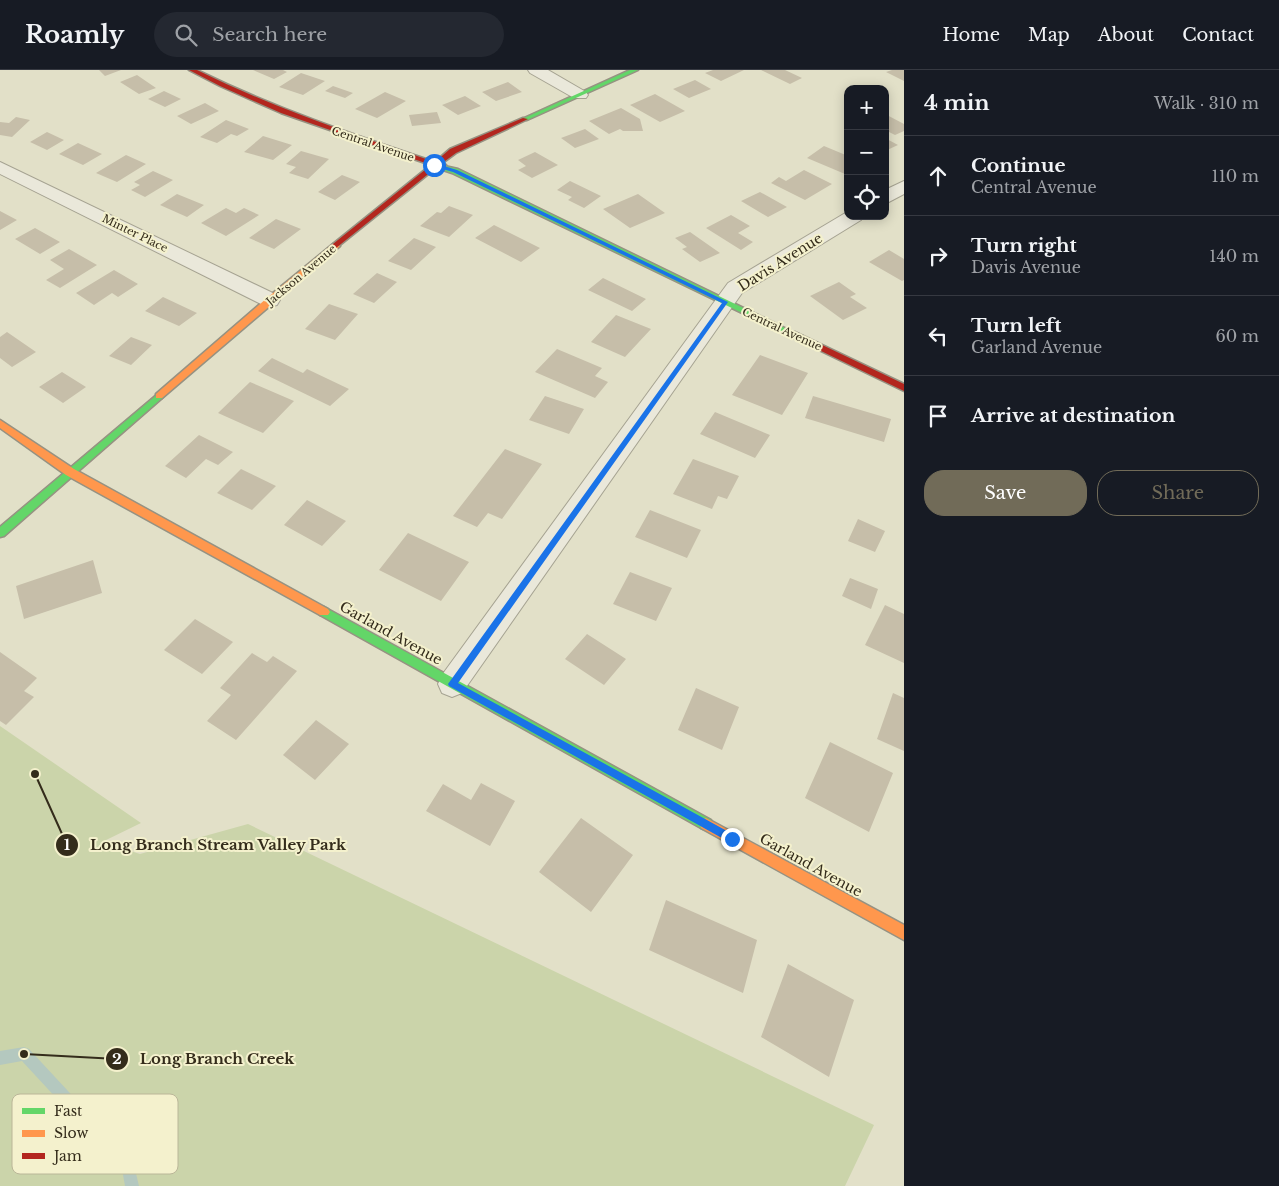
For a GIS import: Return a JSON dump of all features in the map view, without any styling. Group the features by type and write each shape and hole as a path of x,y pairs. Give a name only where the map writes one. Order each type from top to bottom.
{"street":[{"name":"Central Avenue","path":"192,70 215,82 317,124 464,175 904,388"},
{"path":"536,70 580,95"},
{"name":"Jackson Avenue","path":"0,533 270,300 453,151 635,70"},
{"name":"Minter Place","path":"0,167 270,300"},
{"path":"889,195 904,186"},
{"name":"Davis Avenue","path":"452,684 735,288 847,220"},
{"name":"Garland Avenue","path":"0,423 70,472 904,933"}],"green space":[{"path":"0,726 141,823 102,842 140,854 248,824 874,1125 845,1186 0,1186"}],"building":[{"path":"99,70 121,70 105,76"},
{"path":"253,70 283,70 287,72 274,79"},
{"path":"713,70 744,70 721,81 705,73"},
{"path":"761,70 785,70 802,78 790,84"},
{"path":"904,70 904,81 886,72"},
{"path":"301,73 325,81 303,95 279,87"},
{"path":"137,75 156,88 139,94 120,82"},
{"path":"695,80 711,89 689,98 673,89"},
{"path":"508,82 522,92 496,101 482,92"},
{"path":"333,86 353,93 345,98 325,91"},
{"path":"164,91 181,99 165,107 148,99"},
{"path":"385,92 406,101 377,118 355,109"},
{"path":"655,94 685,111 660,122 630,105"},
{"path":"465,96 481,106 458,115 442,105"},
{"path":"205,103 219,111 191,124 177,116"},
{"path":"621,108 640,119 643,131 623,131 620,129 609,134 589,121"},
{"path":"437,112 441,123 412,126 409,115"},
{"path":"889,116 904,124 904,131 895,135 889,132"},
{"path":"16,117 30,120 12,137 0,135 0,122 9,123"},
{"path":"226,120 249,129 237,136 231,134 217,143 200,137"},
{"path":"585,129 599,139 575,148 561,138"},
{"path":"47,132 64,140 47,150 30,142"},
{"path":"263,136 292,145 273,160 244,152"},
{"path":"889,140 898,145 889,149"},
{"path":"78,143 102,154 83,165 59,154"},
{"path":"824,146 844,154 844,174 807,158"},
{"path":"301,151 329,159 308,179 289,173 296,167 286,164"},
{"path":"535,152 558,165 532,178 518,170 526,166 518,160"},
{"path":"126,155 146,164 117,182 96,173"},
{"path":"804,170 832,184 805,200 771,183 779,177 786,181"},
{"path":"153,171 173,180 145,197 131,190 140,185 134,182"},
{"path":"342,175 360,182 335,200 318,192"},
{"path":"570,181 601,196 584,208 568,200 572,197 557,190"},
{"path":"760,192 787,207 768,217 741,201"},
{"path":"177,194 204,205 187,217 160,205"},
{"path":"638,194 665,213 630,228 603,209"},
{"path":"449,206 473,215 449,237 420,226 437,212 441,213"},
{"path":"226,208 236,213 244,208 259,215 226,236 201,223"},
{"path":"0,211 17,220 0,230"},
{"path":"731,215 750,226 738,233 753,242 741,250 706,228"},
{"path":"276,219 301,229 274,249 249,238"},
{"path":"494,225 540,248 521,262 475,238"},
{"path":"35,228 60,242 40,254 15,239"},
{"path":"690,232 720,253 700,262 682,249 687,247 675,238"},
{"path":"414,238 436,247 411,270 388,261"},
{"path":"69,249 97,265 60,288 46,280 64,269 50,260"},
{"path":"889,250 904,259 904,280 902,281 869,262"},
{"path":"114,270 138,284 118,297 112,293 94,305 76,293"},
{"path":"377,273 397,282 374,303 353,294"},
{"path":"603,278 646,299 632,311 588,290"},
{"path":"839,282 856,294 850,297 867,308 843,320 810,296"},
{"path":"163,297 197,313 179,326 145,311"},
{"path":"329,304 358,314 335,340 305,329"},
{"path":"616,315 651,329 625,357 591,342"},
{"path":"7,332 36,352 12,367 0,358 0,337"},
{"path":"131,337 152,345 131,365 109,356"},
{"path":"557,349 602,368 595,376 608,382 595,398 535,372"},
{"path":"760,355 808,373 782,415 732,395"},
{"path":"272,358 303,373 307,369 349,389 330,406 258,371"},
{"path":"62,372 86,387 63,403 39,387"},
{"path":"250,382 294,401 263,433 218,413"},
{"path":"545,396 584,409 569,434 529,420"},
{"path":"813,396 891,419 884,442 805,418"},
{"path":"715,412 770,435 755,458 700,434"},
{"path":"199,435 233,452 218,465 206,459 186,478 165,466"},
{"path":"505,449 542,464 502,519 488,513 477,527 453,516"},
{"path":"693,459 739,476 727,499 718,496 712,509 673,494"},
{"path":"241,469 276,486 252,510 217,493"},
{"path":"307,500 346,521 322,546 284,525"},
{"path":"650,510 701,530 687,558 635,537"},
{"path":"858,519 885,531 875,552 848,541"},
{"path":"408,533 469,562 441,601 379,570"},
{"path":"93,560 102,593 24,619 16,586"},
{"path":"630,572 672,588 656,621 613,604"},
{"path":"850,578 878,589 871,609 842,596"},
{"path":"885,605 904,614 904,663 865,645"},
{"path":"195,619 233,642 202,674 164,650"},
{"path":"587,634 626,659 604,685 565,659"},
{"path":"0,652 37,678 24,691 34,697 6,725 0,721"},
{"path":"252,653 267,662 273,656 297,671 236,740 207,721 231,695 220,688"},
{"path":"696,688 739,707 722,750 678,730"},
{"path":"893,693 904,698 904,751 877,739"},
{"path":"316,720 349,744 315,780 283,755"},
{"path":"830,742 893,773 869,832 805,798"},
{"path":"481,783 515,801 490,846 426,811 443,784 471,800"},
{"path":"581,818 633,855 591,912 539,872"},
{"path":"666,900 757,940 743,993 649,950"},
{"path":"788,964 854,1000 829,1077 761,1037"}],"waterway":[{"path":"0,1058 24,1054 61,1094"},
{"path":"130,1174 132,1186"}],"traffic: fast":[{"path":"525,119 635,70"},
{"path":"443,167 455,171 795,335"},
{"path":"0,533 159,396"},
{"path":"324,612 706,824"}],"traffic: slow":[{"path":"159,396 336,246"},
{"path":"0,423 70,472 324,612"},
{"path":"706,824 904,933"}],"traffic: jam":[{"path":"192,70 284,111 443,167"},
{"path":"336,246 453,151 525,119"},
{"path":"795,335 904,388"}],"place":[{"name":"Long Branch Stream Valley Park","path":"35,774"},
{"name":"Long Branch Creek","path":"24,1054"}],"route":[{"path":"434,165 455,171 725,302 452,684 732,839"}]}
